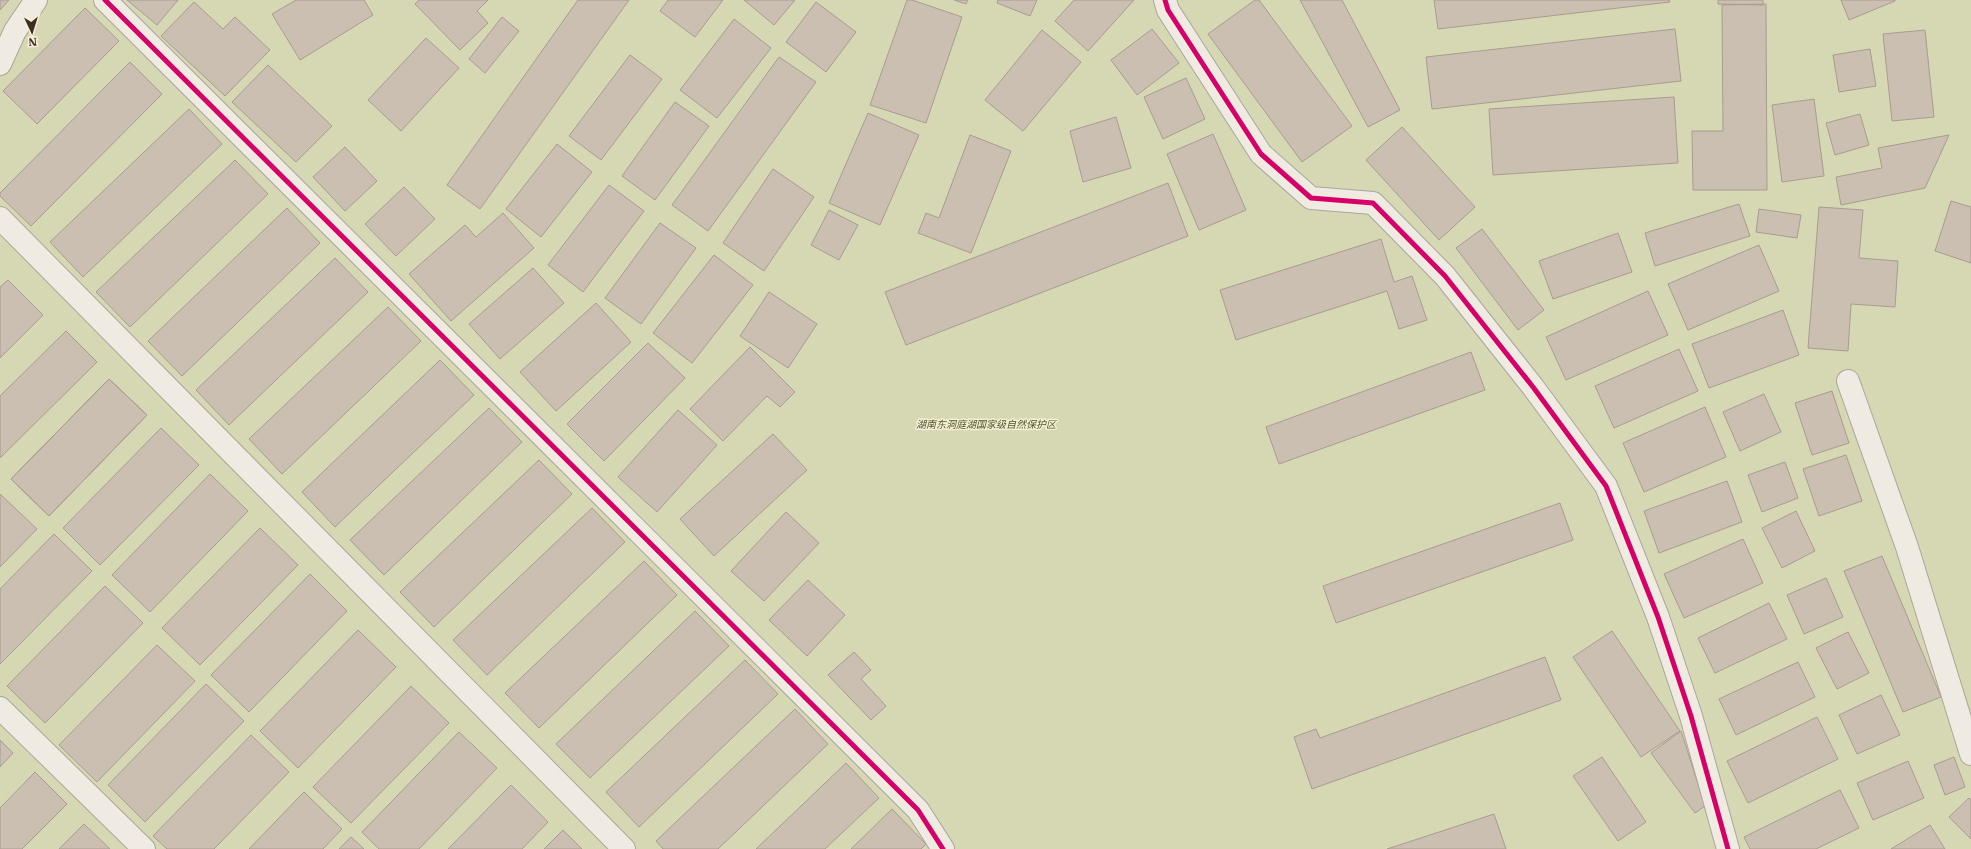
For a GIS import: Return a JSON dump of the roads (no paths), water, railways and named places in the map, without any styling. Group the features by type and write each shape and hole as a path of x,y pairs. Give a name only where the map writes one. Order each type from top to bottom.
{"street":[{"path":"0,64 16,31 36,0"},
{"path":"105,0 918,810 943,849"},
{"path":"1166,0 1168,10 1261,154 1311,198 1373,203 1445,276 1533,388 1606,486 1658,617 1691,716 1728,849"},
{"path":"0,218 624,849"},
{"path":"1848,380 1907,547 1971,754"},
{"path":"0,708 144,849"}],"park label":[{"name":"湖南东洞庭湖国家级自然保护区","path":"986,424"}]}
